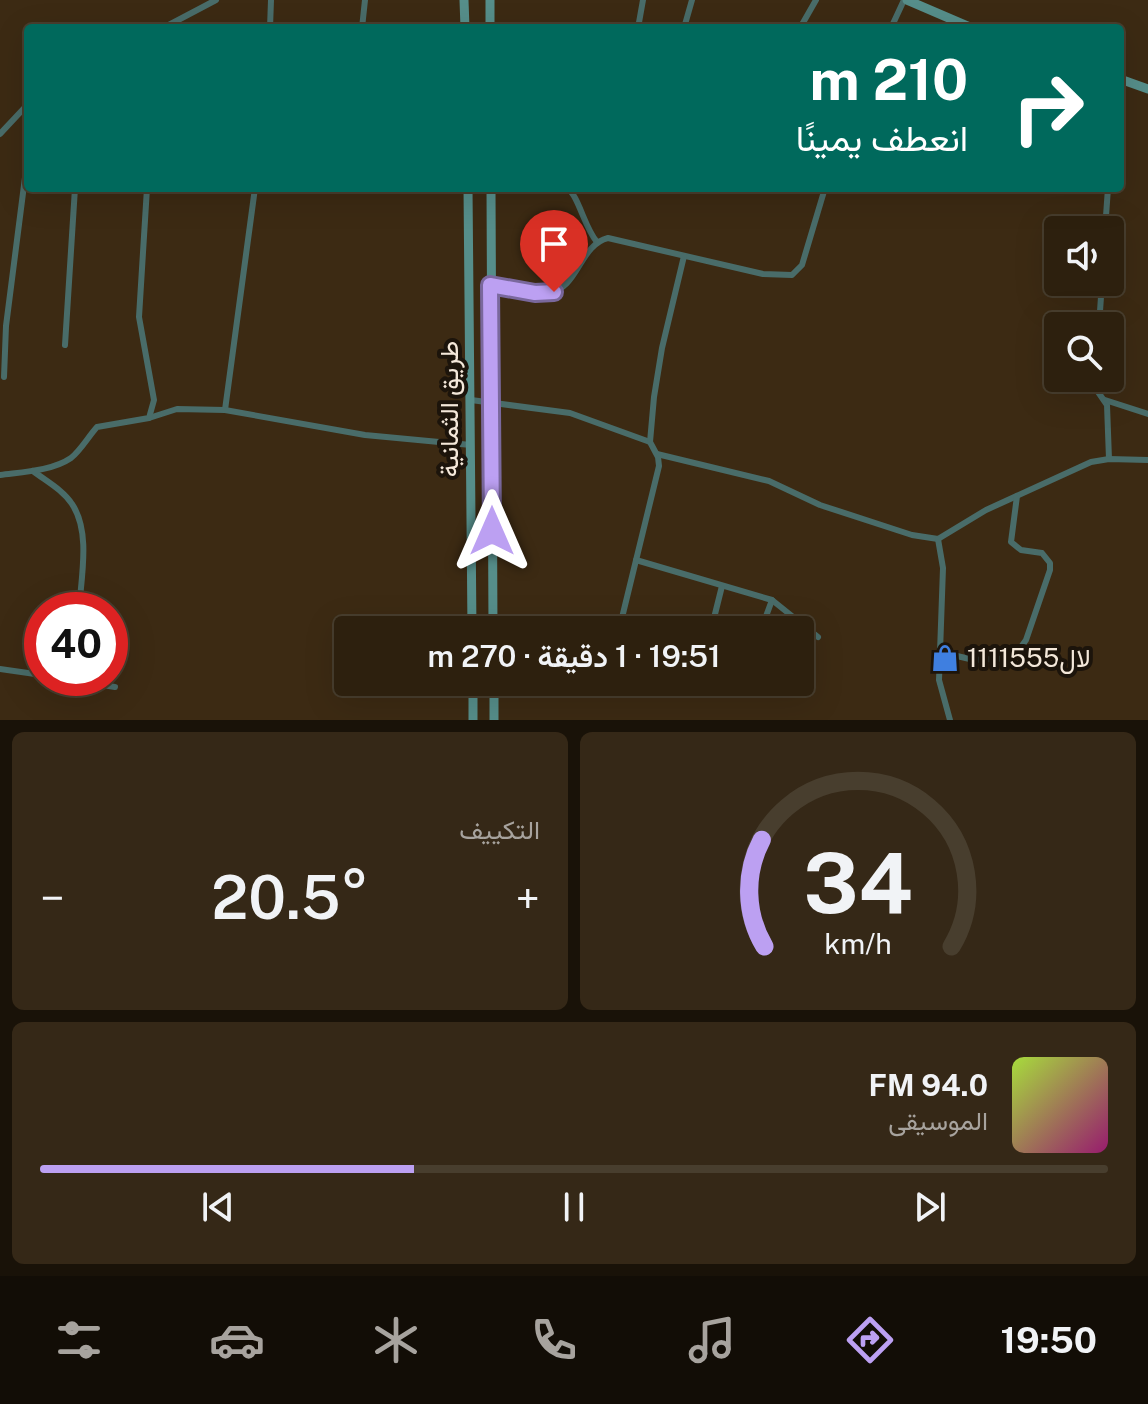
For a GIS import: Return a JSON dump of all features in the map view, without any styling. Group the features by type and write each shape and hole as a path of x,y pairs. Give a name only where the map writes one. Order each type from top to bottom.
{"street":[{"path":"171,24 216,0"},
{"path":"270,24 271,0"},
{"path":"362,24 365,0"},
{"path":"464,0 465,24"},
{"path":"490,0 490,24"},
{"path":"639,24 643,0"},
{"path":"685,24 692,0"},
{"path":"802,24 816,0"},
{"path":"893,24 905,0 962,24"},
{"path":"1124,80 1148,89"},
{"path":"0,134 24,108"},
{"path":"4,377 6,326 24,185"},
{"path":"65,345 75,192"},
{"path":"147,192 139,317 154,400 149,418"},
{"path":"225,410 254,192"},
{"name":"طريق الثمانية","path":"468,192 472,616"},
{"path":"491,192 493,616"},
{"path":"572,192 586,228 597,242"},
{"path":"490,285 535,293 554,292 568,281 587,251 608,238 776,276 792,275 802,265 824,192"},
{"path":"1106,216 1108,192"},
{"path":"622,616 659,466 650,442 658,370 684,256"},
{"path":"1098,392 1109,413 1109,459"},
{"path":"471,400 570,413 650,442"},
{"path":"1105,400 1148,414"},
{"path":"0,475 33,471 64,462 74,456 97,427 149,418 177,409 225,410 365,435 471,445"},
{"path":"657,454 769,481 820,505 912,535 938,539 986,510 1091,462 1148,460"},
{"path":"33,471 64,494 77,515 82,536 80,592"},
{"path":"940,652 960,658 1005,660 1018,653 1026,640 1050,563 1042,553 1021,550 1011,542 1017,496"},
{"path":"938,539 943,568 939,680 950,720"},
{"path":"636,560 772,600 818,637"},
{"path":"714,616 722,586"},
{"path":"766,616 772,600"},
{"path":"0,669 24,672"},
{"path":"473,696 473,720"},
{"path":"494,696 494,720"}],"place":[{"name":"1111555لال","path":"945,658"}],"route":[{"path":"492,531 490,285 535,293 554,292"}]}
